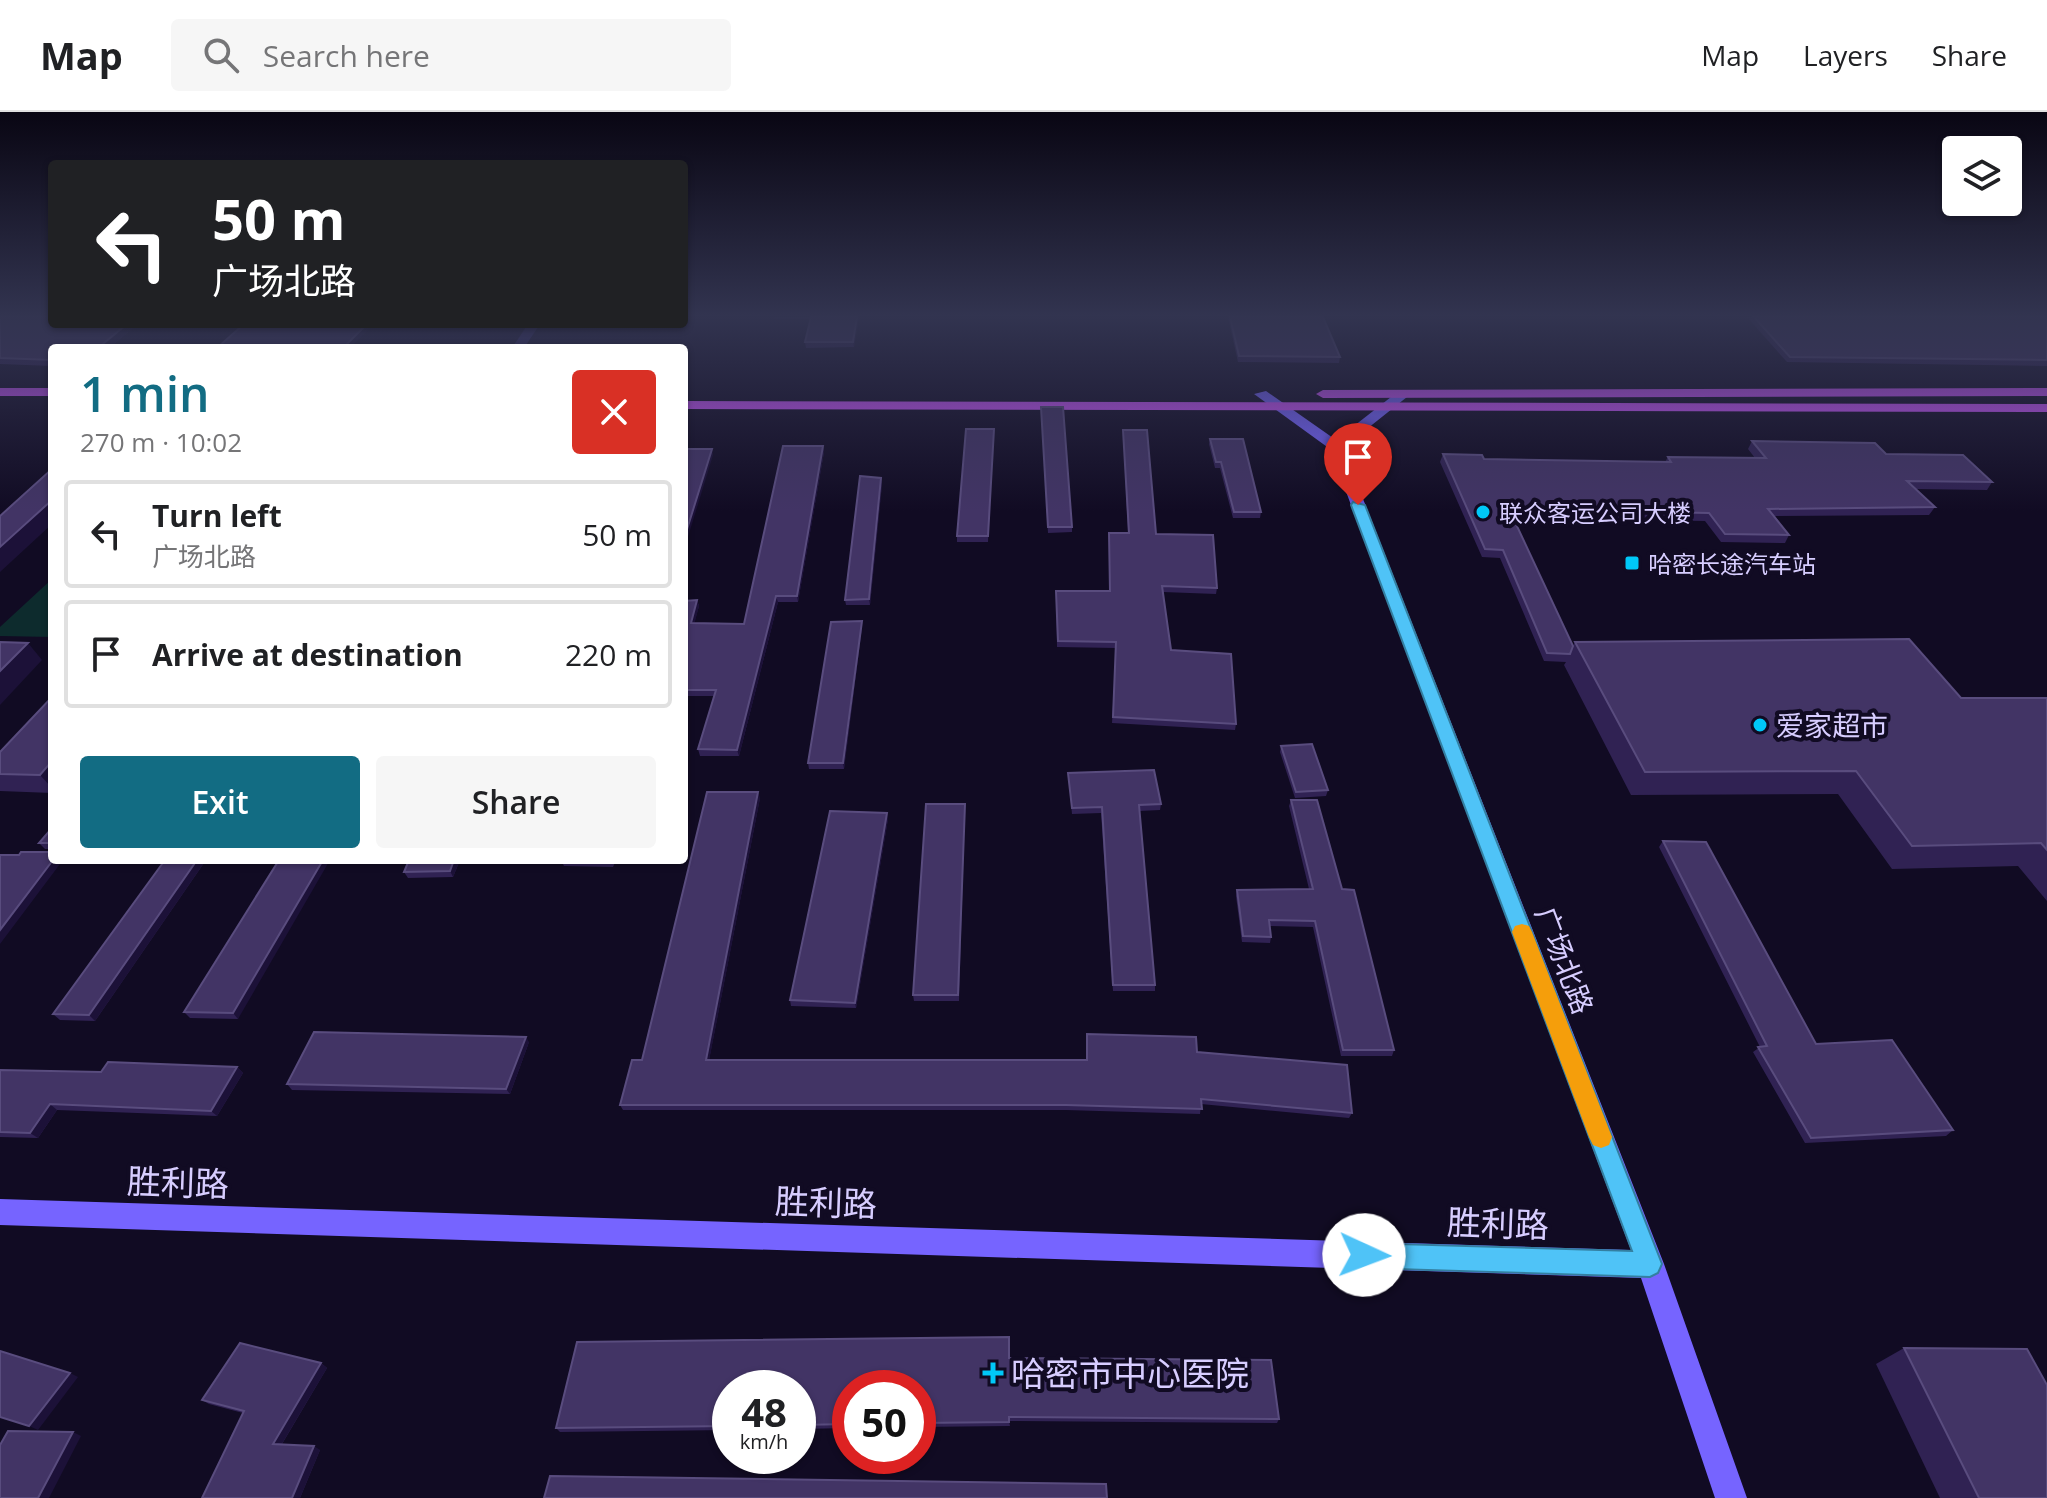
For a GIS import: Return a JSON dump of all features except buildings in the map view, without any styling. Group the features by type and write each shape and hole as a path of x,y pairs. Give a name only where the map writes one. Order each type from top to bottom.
{"main road":[{"path":"0,392 48,392"},
{"path":"688,393 2047,392"},
{"path":"1261,394 1336,447 1405,393"},
{"path":"0,404 48,404"},
{"path":"688,405 1387,409 2047,408"},
{"name":"广场北路","path":"1336,447 1650,1264 1731,1498"},
{"name":"胜利路","path":"0,1212 1650,1264"}],"green space":[{"path":"48,583 48,637 0,636 0,627"}],"slow traffic":[{"path":"1522,932 1601,1137"}],"place":[{"name":"联众客运公司大楼","path":"1483,512"},
{"name":"哈密长途汽车站","path":"1632,563"},
{"name":"爱家超市","path":"1760,725"},
{"name":"哈密市中心医院","path":"993,1373"}],"route":[{"path":"1358,505 1650,1264 1364,1255"}]}
